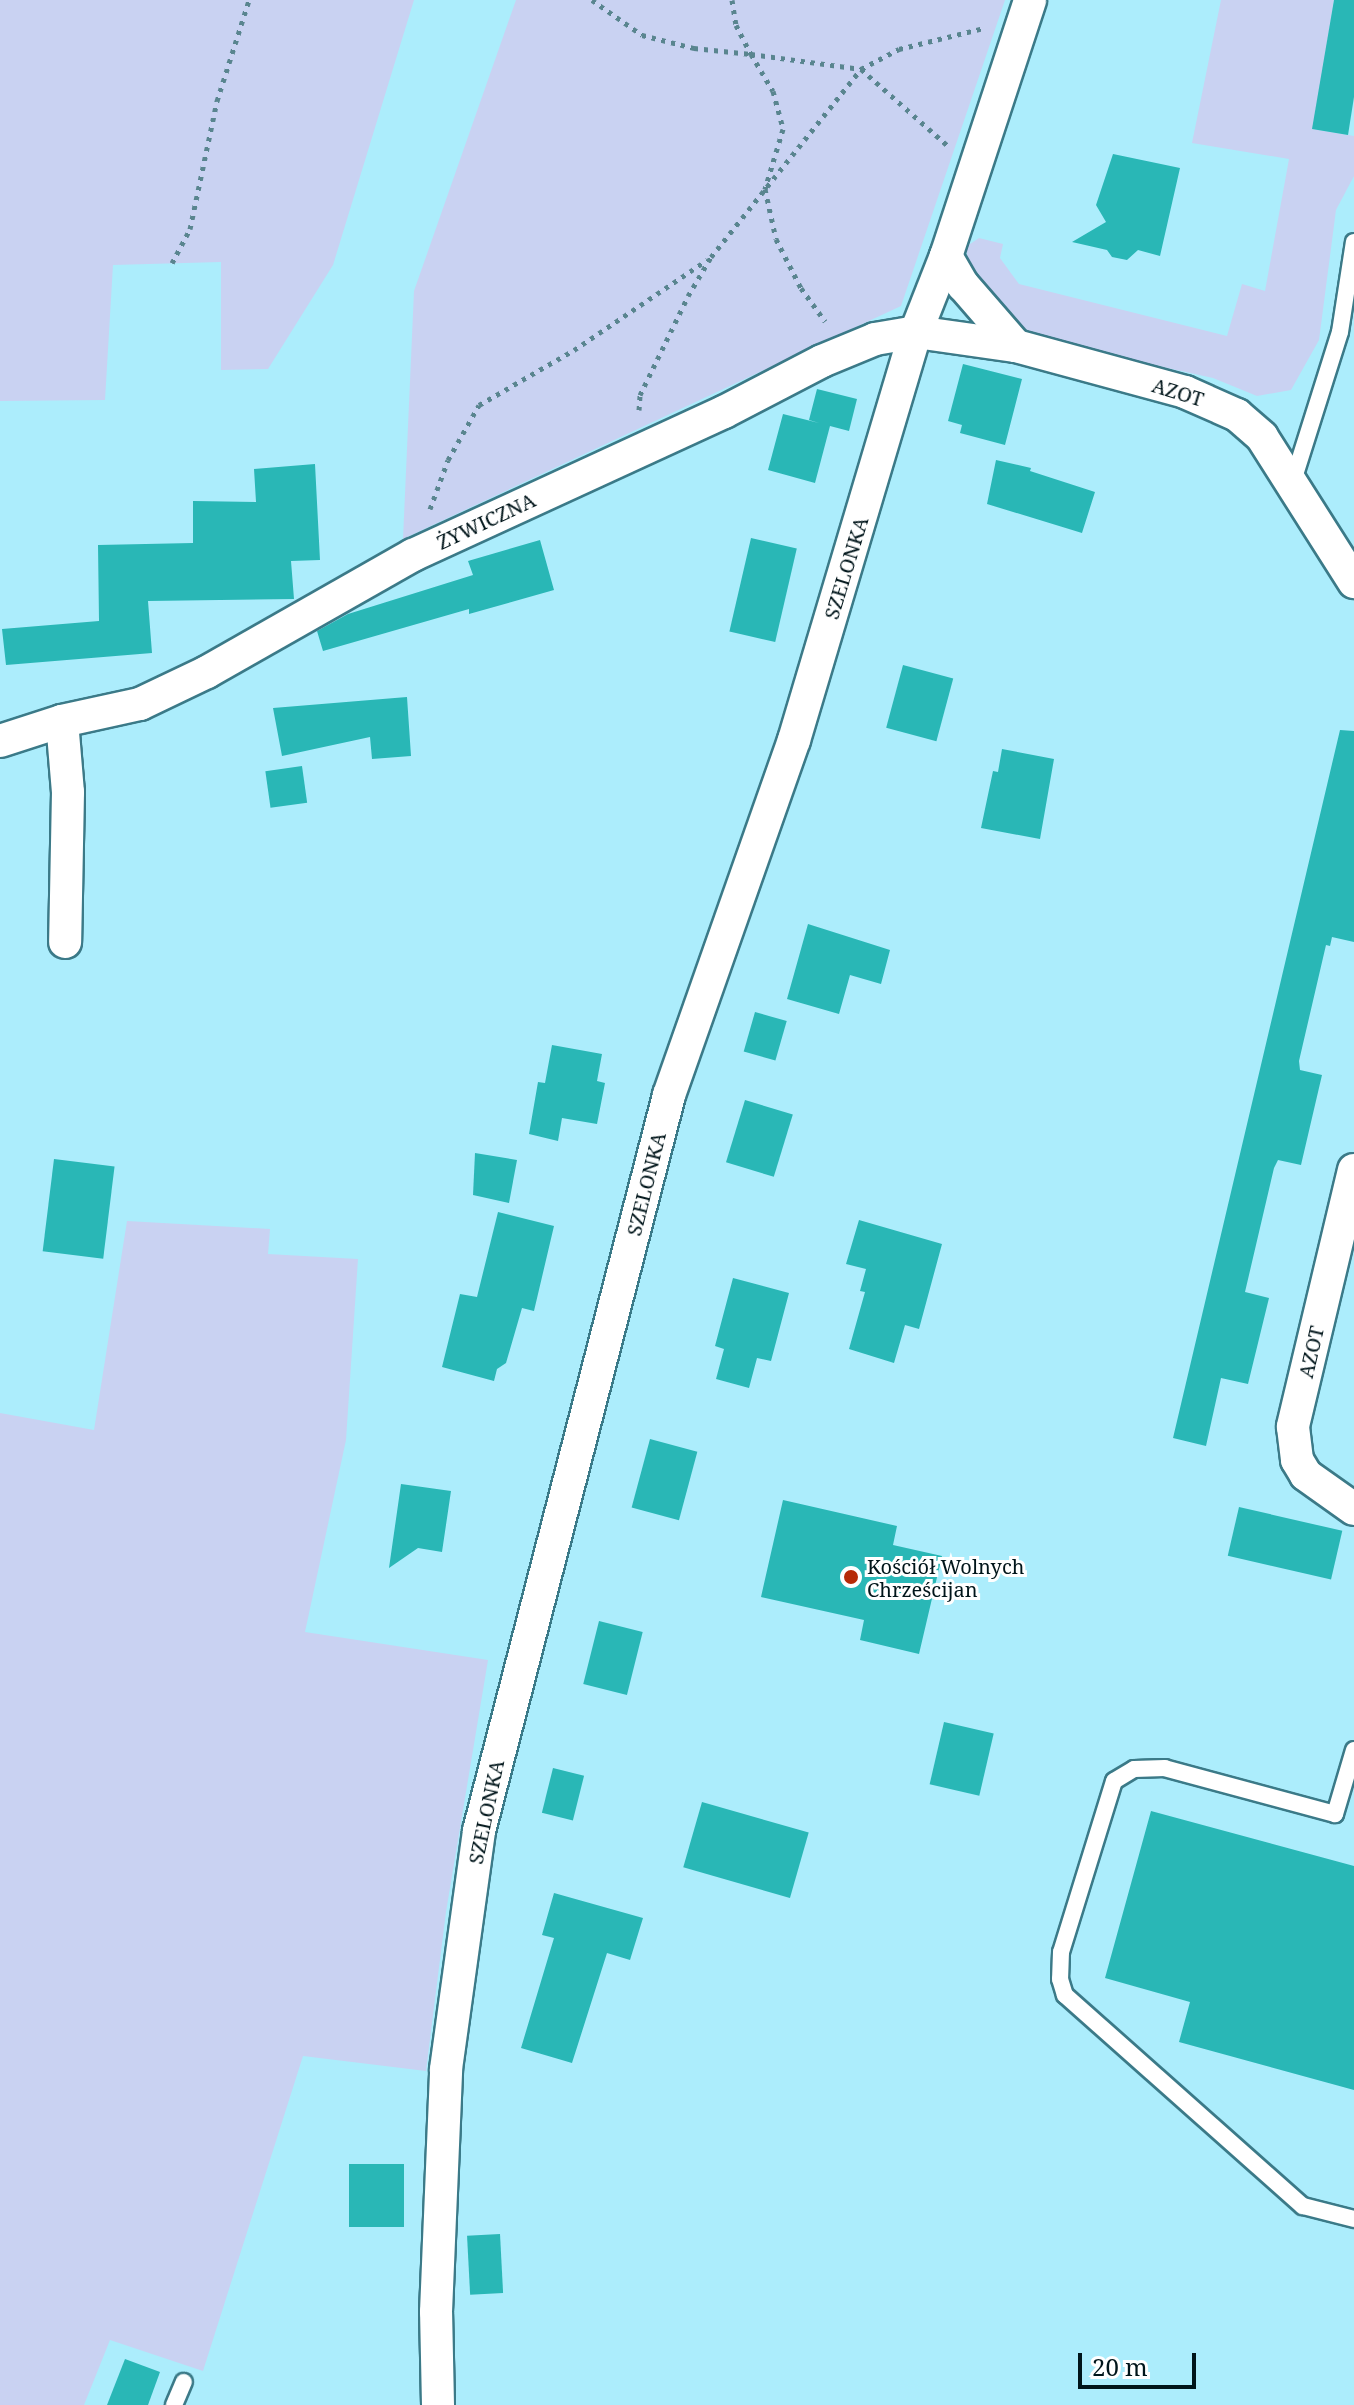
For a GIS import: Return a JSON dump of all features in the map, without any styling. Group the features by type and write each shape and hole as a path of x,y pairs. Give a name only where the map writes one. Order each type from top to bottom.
{"street":[{"name":"SZELONKA","path":"438,2405 436,2312 446,2069 479,1831 669,1095 794,740 916,332 946,256 1027,9"},
{"path":"946,256 963,285 1016,346"},
{"name":"ŻYWICZNA","path":"0,741 62,721 140,704 194,679 413,555 847,351 875,339 916,332"},
{"name":"AZOT","path":"916,332 1016,346 1211,402 1237,415 1262,437 1293,481 1354,582"},
{"path":"62,721 68,792 65,942"},
{"name":"AZOT","path":"1354,1170 1293,1427 1297,1460 1306,1475 1354,1509"}],"lane":[{"path":"1293,481 1340,332 1354,242"},
{"path":"1354,1750 1335,1814 1165,1768 1134,1769 1114,1781 1061,1952 1060,1979 1065,1995 1303,2206 1354,2219"},
{"path":"174,2405 184,2382"}],"path":[{"path":"172,263 190,229 217,101 249,0"},
{"path":"592,0 642,35 694,48 861,69 975,170"},
{"path":"732,0 736,25 773,91 783,129 765,189 776,239 801,288 847,351"},
{"path":"635,451 640,395 688,296 711,257 861,69 899,49 1027,9"},
{"path":"413,555 448,460 479,405 574,350 711,257"}],"shaded area":[{"path":"0,0 414,0 333,265 268,369 221,370 221,262 113,265 105,400 0,401"},
{"path":"516,0 1005,0 901,306 403,539 414,291"},
{"path":"1221,0 1334,0 1313,129 1354,136 1354,176 1336,210 1319,340 1291,390 1257,396 1213,378 1035,339 972,281 967,267 967,246 979,238 1003,244 1000,258 1019,284 1227,336 1242,284 1265,291 1289,159 1192,143"},
{"path":"127,1221 270,1229 268,1254 358,1259 346,1440 305,1632 488,1660 446,1912 426,2071 303,2056 203,2371 110,2340 84,2405 0,2405 0,1413 94,1430"}],"building":[{"path":"1334,0 1354,0 1354,97 1348,135 1312,129"},
{"path":"1113,154 1180,168 1160,256 1138,250 1127,260 1112,257 1107,250 1072,242 1106,222 1096,205"},
{"path":"963,364 1022,379 1005,445 960,433 962,425 948,421"},
{"path":"817,389 857,399 849,431 830,426 815,483 768,470 783,414 819,423 809,420"},
{"path":"996,460 1031,468 1030,471 1095,492 1082,533 987,504"},
{"path":"315,464 320,560 291,561 294,599 148,601 152,653 6,665 2,629 99,621 98,545 193,543 193,501 256,502 254,469"},
{"path":"751,538 797,549 775,642 729,632"},
{"path":"540,540 554,590 469,614 469,609 323,651 317,631 348,614 473,575 468,561"},
{"path":"903,665 953,678 936,741 886,728"},
{"path":"407,697 411,756 372,759 370,737 282,756 273,708"},
{"path":"1340,730 1354,731 1354,942 1332,937 1330,946 1326,945 1299,1061 1300,1070 1322,1075 1301,1165 1278,1160 1274,1168 1245,1292 1269,1298 1248,1384 1221,1378 1206,1446 1173,1438"},
{"path":"1002,749 1054,759 1040,839 981,828 993,771 998,772"},
{"path":"302,766 307,803 271,808 265,771"},
{"path":"808,924 890,950 881,984 850,975 839,1014 787,999"},
{"path":"755,1012 787,1021 775,1061 744,1051"},
{"path":"552,1045 602,1054 597,1081 605,1083 597,1124 562,1118 558,1141 529,1134 538,1082 545,1083"},
{"path":"745,1100 793,1115 774,1177 726,1162"},
{"path":"475,1153 517,1160 509,1203 473,1195"},
{"path":"54,1159 115,1166 103,1259 43,1251"},
{"path":"498,1212 554,1226 534,1311 522,1308 506,1363 497,1369 494,1381 442,1367 460,1294 477,1297"},
{"path":"859,1220 942,1244 919,1329 905,1325 894,1363 849,1349 865,1292 860,1291 866,1269 846,1264"},
{"path":"733,1278 789,1293 771,1361 757,1358 749,1388 716,1379 724,1349 715,1346"},
{"path":"650,1439 697,1452 679,1520 632,1508"},
{"path":"401,1484 451,1491 442,1552 418,1548 389,1568"},
{"name":"Kościół Wolnych Chrześcijan","path":"783,1500 897,1526 893,1545 942,1556 919,1654 860,1640 864,1620 761,1597"},
{"path":"1239,1507 1342,1531 1331,1580 1228,1556"},
{"path":"599,1621 643,1632 627,1695 583,1684"},
{"path":"944,1722 994,1733 979,1796 930,1784"},
{"path":"553,1768 584,1776 573,1820 542,1813"},
{"path":"702,1802 809,1833 790,1898 683,1867"},
{"path":"1151,1811 1354,1866 1354,2090 1179,2042 1190,2002 1105,1978"},
{"path":"554,1893 643,1918 630,1960 607,1953 572,2063 521,2048 554,1938 542,1935"},
{"path":"349,2164 404,2164 404,2227 349,2227"},
{"path":"500,2234 503,2293 470,2295 467,2236"},
{"path":"125,2359 160,2372 148,2405 107,2405"}],"place":[{"name":"Kościół Wolnych Chrześcijan","path":"851,1577"}]}
